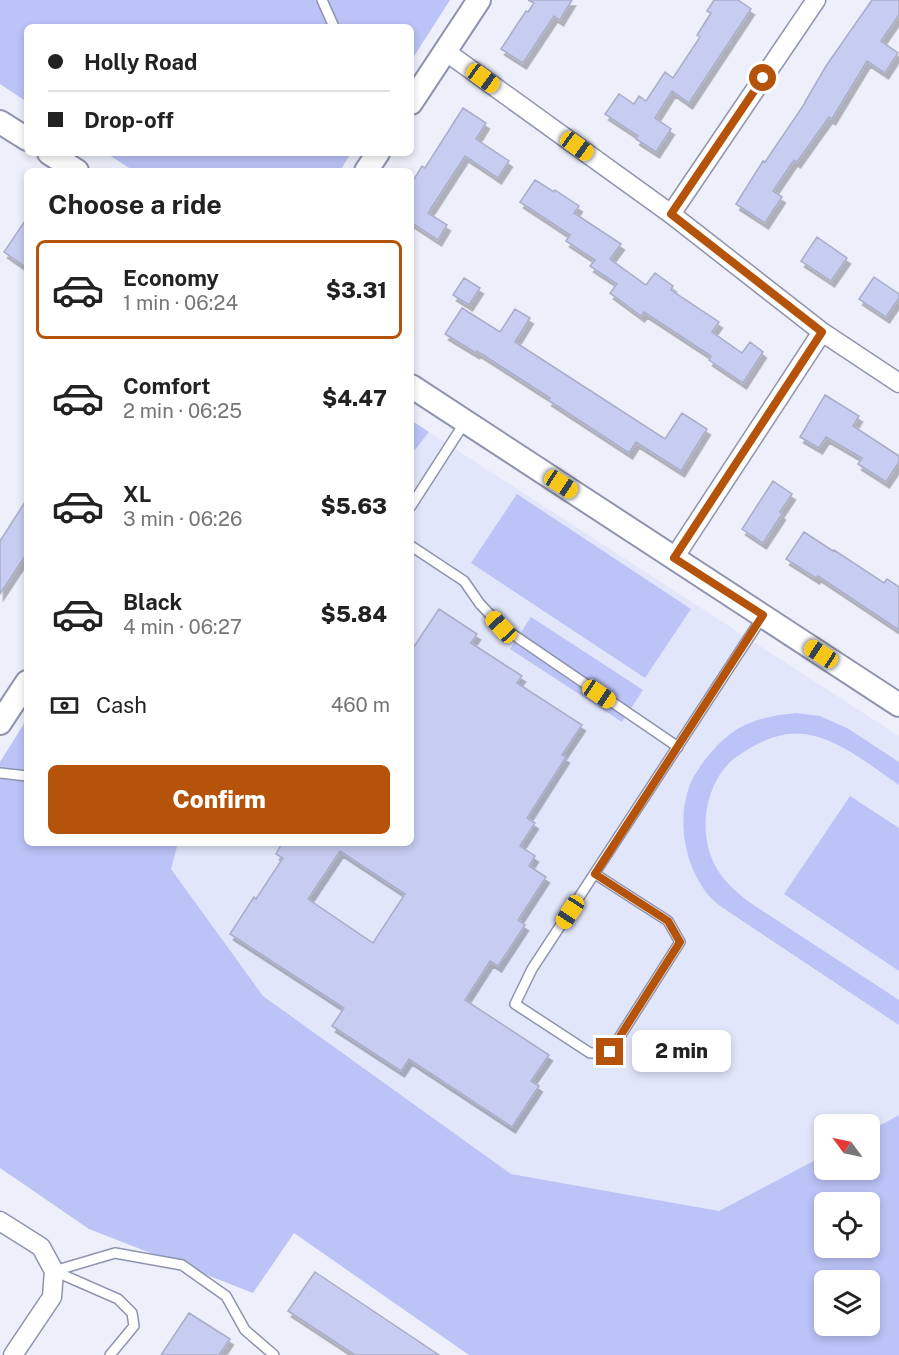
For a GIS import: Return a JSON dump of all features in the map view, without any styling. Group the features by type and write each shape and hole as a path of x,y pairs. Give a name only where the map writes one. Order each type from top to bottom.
{"street":[{"path":"414,98 479,0"},
{"path":"671,214 816,0"},
{"path":"445,51 671,214 822,332 899,382"},
{"path":"0,122 24,137"},
{"path":"54,156 72,168"},
{"path":"674,558 822,332"},
{"path":"414,388 899,705"},
{"path":"0,723 24,687"},
{"path":"0,1221 41,1248 54,1271 52,1297 13,1355"}],"lane":[{"path":"322,0 333,24"},
{"path":"414,501 466,422"},
{"path":"414,548 464,581 480,604 501,627 678,747"},
{"path":"595,874 668,921 680,942 610,1052 590,1053 515,1004 532,969 763,615"},
{"path":"0,773 24,776"},
{"path":"54,1271 114,1253 182,1265 225,1296 245,1330 274,1355"},
{"path":"54,1271 118,1299 132,1313 134,1326 111,1355"}],"shaded area":[{"path":"0,0 450,0 414,56 414,24 24,24 24,100 0,84"},
{"path":"111,156 349,156 342,168 129,168"},
{"path":"414,422 429,432 414,451"},
{"path":"429,432 899,736 899,1115 880,1125 880,1114 814,1114 814,1161 719,1211 511,1174 263,996 171,869 177,846 414,846 414,451"},
{"path":"517,494 691,609 645,678 471,563"},
{"path":"531,617 643,690 622,722 510,649"},
{"path":"796,713 820,716 847,728 899,762 899,785 854,754 829,741 799,734 773,738 759,743 729,763 714,784 706,823 709,849 724,879 749,902 899,1000 899,1025 717,904 702,886 689,857 683,826 684,810 692,780 704,761 724,739 745,725 770,717"},
{"path":"24,724 24,846 177,846 171,869 263,996 511,1174 719,1211 814,1161 814,1180 880,1180 880,1125 899,1115 899,1355 469,1355 294,1233 253,1293 89,1229 0,1168 0,762"},
{"path":"850,796 899,828 899,971 784,894"}],"building":[{"path":"528,0 572,0 560,20 554,16 523,63 501,49 526,11 528,12 534,3"},
{"path":"714,0 738,0 751,9 689,103 672,91 655,118 671,129 656,152 636,139 638,136 605,114 619,94 634,104 639,96 646,101 665,72 673,78 700,37 697,35 711,13 707,11"},
{"path":"872,0 899,0 899,15 881,41 898,53 885,73 867,61 832,119 829,117 797,162 794,160 773,191 782,197 765,223 736,204"},
{"path":"463,108 486,123 476,139 509,161 498,178 465,156 428,213 447,225 438,240 414,224 414,179 422,166 425,168"},
{"path":"535,180 579,206 574,213 621,244 610,259 646,285 655,273 673,286 671,290 719,322 712,332 742,353 750,342 763,352 743,383 709,360 711,356 644,312 641,316 610,293 617,284 590,266 595,260 566,241 570,235 520,202"},
{"path":"24,222 24,266 4,252"},
{"path":"817,237 847,258 831,281 801,261"},
{"path":"874,277 899,294 899,298 886,317 859,299"},
{"path":"464,278 480,288 469,305 453,295"},
{"path":"462,308 500,332 515,309 530,318 515,342 665,439 682,413 707,429 681,471 636,442 629,453 548,400 550,398 477,351 476,353 445,334"},
{"path":"825,395 859,416 853,426 899,456 899,462 886,482 858,464 862,458 826,437 819,448 800,437"},
{"path":"773,481 792,494 763,543 742,529"},
{"path":"24,504 24,558 0,594 0,541"},
{"path":"804,532 884,583 887,579 899,587 899,630 818,576 816,578 786,559"},
{"path":"439,609 477,634 471,643 522,676 517,683 582,725 562,755 566,757 527,818 535,823 520,846 535,856 529,866 546,877 518,920 525,925 498,966 490,961 465,1000 549,1055 531,1081 539,1086 512,1127 409,1059 401,1071 332,1026 344,1008 230,934 283,858 276,854 280,846 414,846 414,646","holes":["340,851 405,894 373,943 308,899"]},
{"path":"315,1272 439,1355 355,1355 288,1311"},
{"path":"189,1313 230,1339 219,1355 161,1355"}],"route":[{"path":"610,1052 680,942 668,921 595,874 763,615 674,558 822,332 671,214 763,78"}]}
